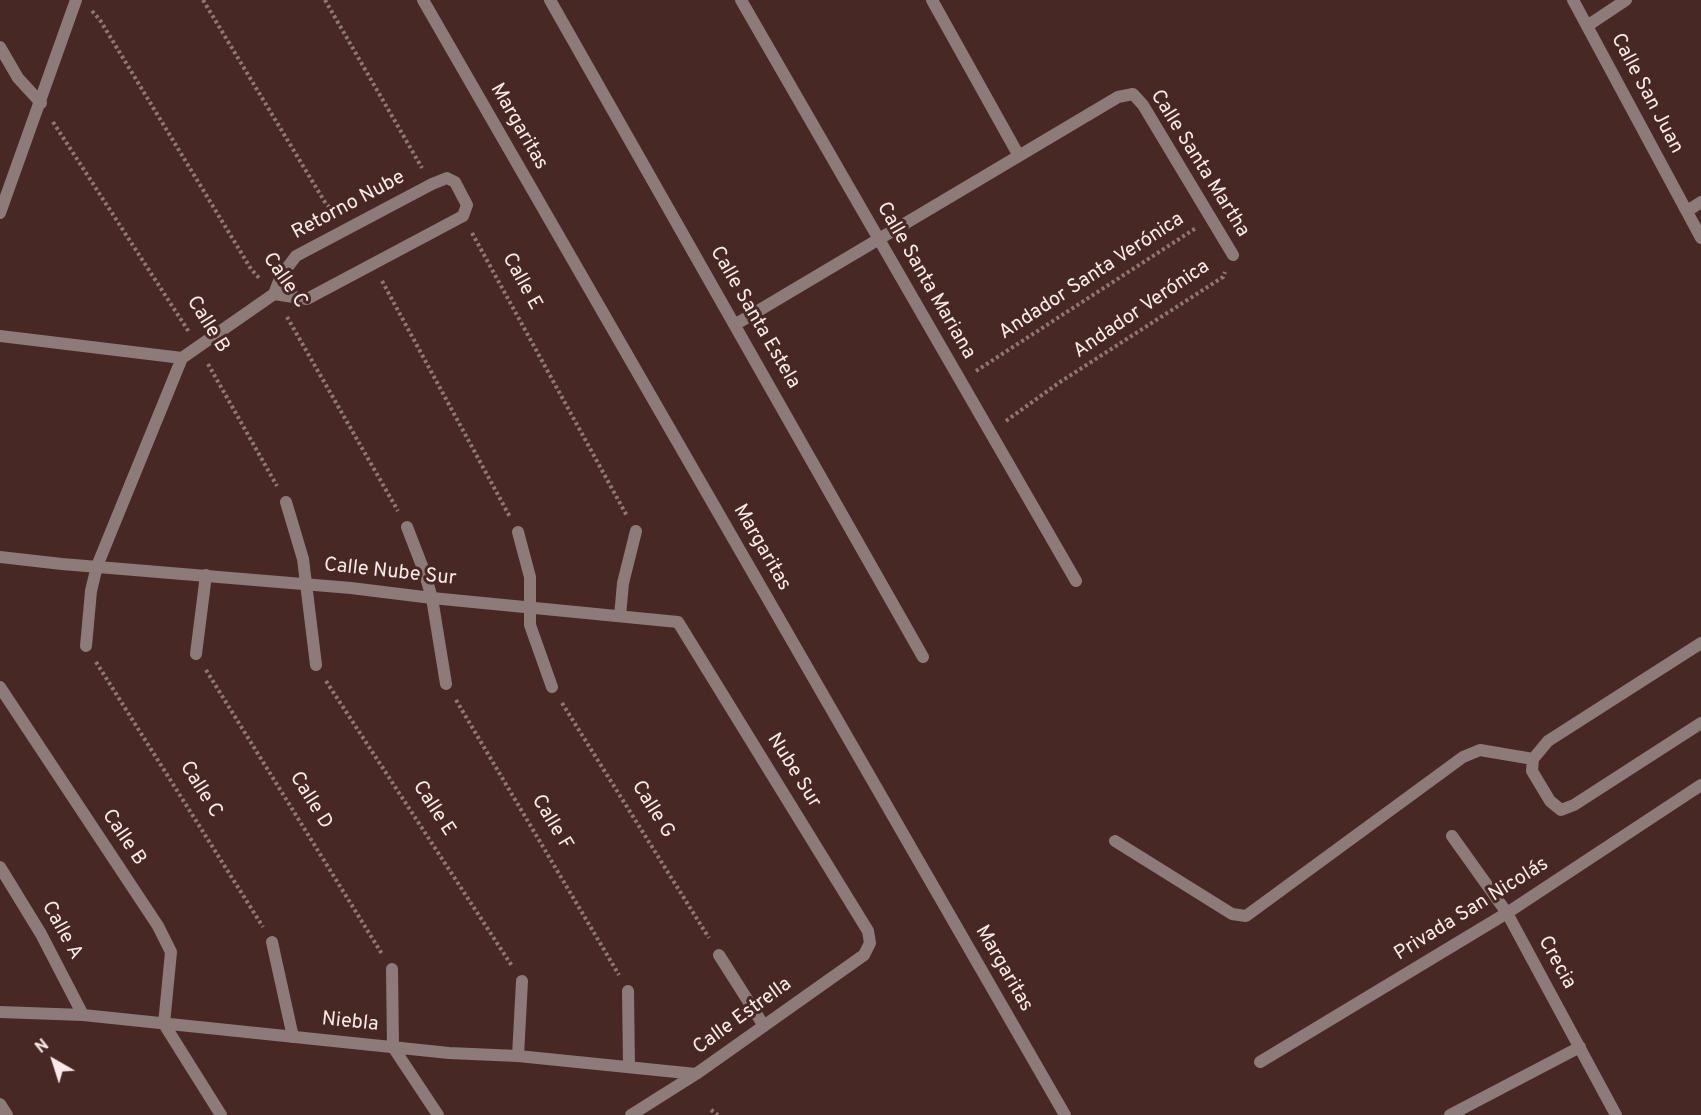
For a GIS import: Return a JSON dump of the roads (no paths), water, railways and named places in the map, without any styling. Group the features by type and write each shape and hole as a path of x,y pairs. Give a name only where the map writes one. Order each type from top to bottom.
{"street":[{"name":"Margaritas","path":"423,0 1065,1115"},
{"name":"Calle Santa Estela","path":"550,0 923,657"},
{"name":"Calle Santa Mariana","path":"741,0 1076,581"},
{"path":"736,324 1019,156 932,0"},
{"name":"Calle San Juan","path":"1573,0 1701,237"},
{"path":"1587,26 1626,0"},
{"path":"0,213 40,103 82,3"},
{"path":"0,47 18,78 40,103"},
{"name":"Calle Santa Martha","path":"1019,156 1118,98 1133,94 1143,105 1233,255"},
{"name":"Retorno Nube","path":"182,358 274,294 281,276 296,256 432,184 447,178 455,182 467,205 463,216 307,299 274,294"},
{"path":"1687,211 1701,201"},
{"path":"0,336 182,358 97,566 91,591 86,646"},
{"path":"286,502 303,559 316,665"},
{"path":"407,527 432,598 446,684"},
{"path":"620,616 623,584 636,531"},
{"path":"518,532 530,577 530,625 552,687"},
{"name":"Calle Nube Sur","path":"0,557 306,583 678,622"},
{"path":"196,654 206,575"},
{"name":"Nube Sur","path":"678,622 868,931 870,943"},
{"path":"1701,643 1548,741 1533,759 1532,771 1550,801 1561,810 1701,723"},
{"name":"Calle B","path":"0,687 158,926 171,952 164,1024"},
{"path":"1115,841 1232,914 1246,916 1463,757 1480,750 1533,759"},
{"name":"Privada San Nicolás","path":"1260,1062 1507,913 1701,785"},
{"name":"Crecia","path":"1452,836 1507,913 1616,1115"},
{"name":"Calle A","path":"0,867 41,934 83,1016"},
{"path":"272,942 293,1037"},
{"name":"Calle Estrella","path":"631,1115 696,1074 864,955 870,943"},
{"path":"719,955 764,1026"},
{"path":"392,969 393,1047 438,1115"},
{"path":"518,1056 522,981"},
{"path":"628,991 629,1067"},
{"name":"Niebla","path":"0,1012 83,1016 449,1053 518,1056 696,1074"},
{"path":"164,1024 221,1115"},
{"path":"1450,1115 1580,1047"},
{"path":"0,1104 7,1115"}]}
